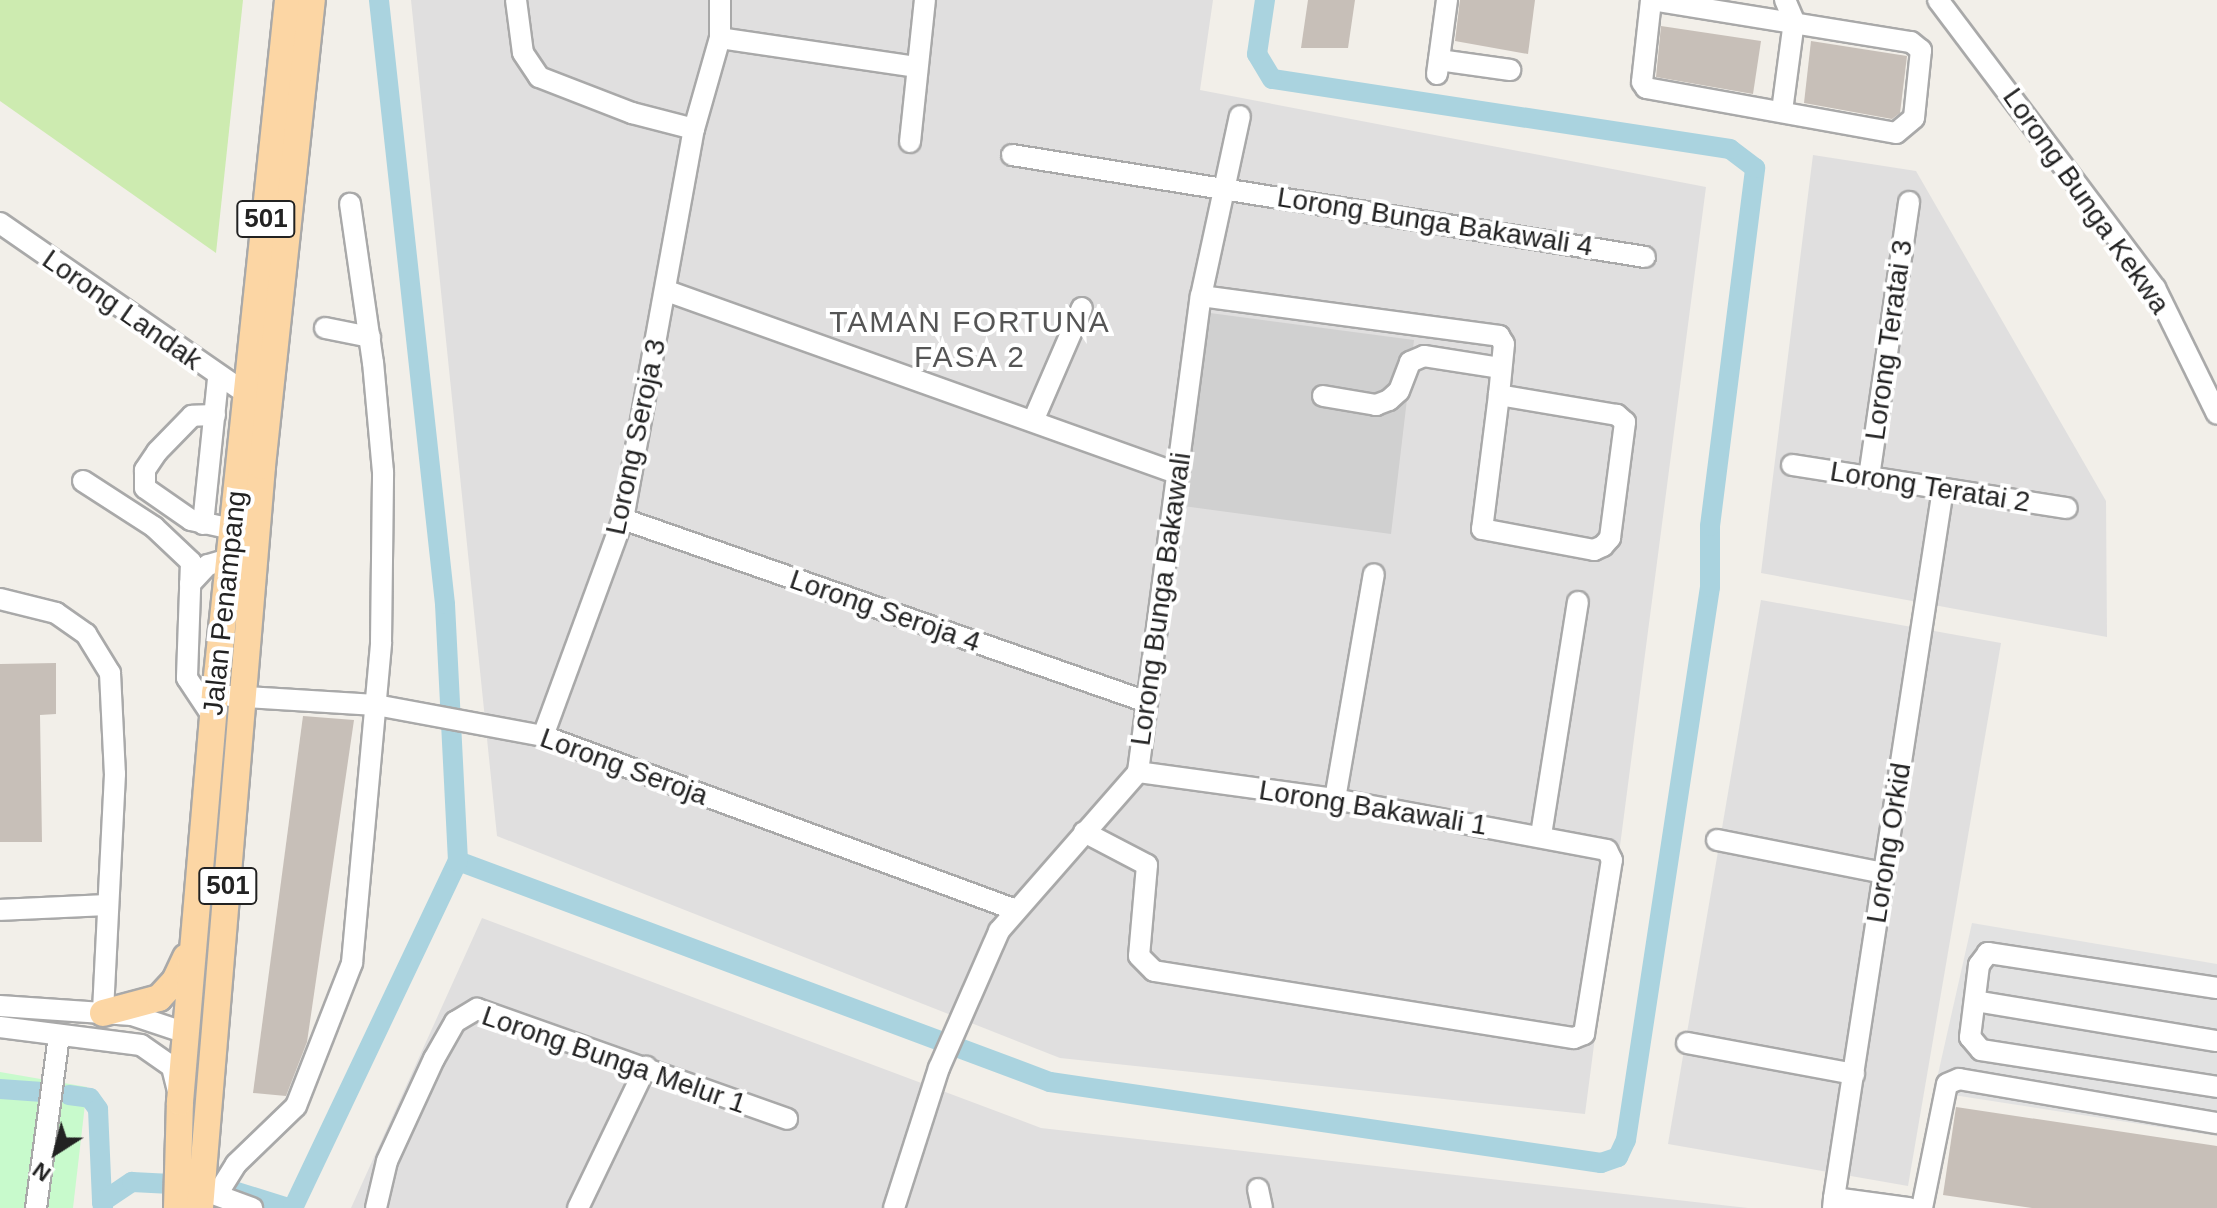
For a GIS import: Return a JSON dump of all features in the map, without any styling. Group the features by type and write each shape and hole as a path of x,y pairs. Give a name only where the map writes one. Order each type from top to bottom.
{"main road":[{"path":"279,0 284,44"},
{"name":"Jalan Penampang","path":"209,1202 181,1113 186,1033 214,706 288,0"},
{"name":"Jalan Penampang","path":"209,1202 212,1075 262,466 312,0"},
{"path":"262,466 256,414 247,394 273,367"},
{"path":"103,1013 159,998 169,990 195,931"},
{"path":"186,1033 212,1075"}],"street":[{"path":"516,0 523,53 539,77 632,113 694,129"},
{"name":"Lorong Seroja 3","path":"543,736 623,519 667,291 694,129 720,38 720,0"},
{"path":"910,142 925,0"},
{"path":"1447,0 1438,67 1510,70"},
{"path":"1651,0 1794,21 1911,42 1921,50 1914,118 1896,133 1646,88 1642,82 1651,0"},
{"path":"1782,111 1794,21 1785,0"},
{"name":"Lorong Bunga Kekwa","path":"1938,0 2155,288 2217,414"},
{"path":"720,38 916,67"},
{"name":"Lorong Bunga Bakawali","path":"894,1208 939,1068 999,931 1138,772 1201,296 1240,116"},
{"name":"Lorong Bunga Bakawali 4","path":"1012,155 1645,257"},
{"name":"Lorong Teratai 3","path":"1869,477 1909,202"},
{"path":"209,1202 236,1164 296,1106 352,963 376,705 383,472 370,337 350,204"},
{"name":"Lorong Landak","path":"0,223 218,378 247,394"},
{"path":"667,291 1179,474"},
{"path":"1201,296 1491,332 1504,344 1482,529 1489,534 1594,550 1603,546 1610,538 1625,422 1617,415 1499,395"},
{"path":"1033,421 1082,308"},
{"path":"325,328 370,337"},
{"path":"1323,396 1376,405 1389,400 1399,391 1410,362 1424,356 1501,368"},
{"path":"203,524 218,378"},
{"path":"215,415 192,416 145,470 145,488 203,524 232,529"},
{"name":"Lorong Teratai 2","path":"1792,465 2067,508"},
{"path":"83,481 118,501 191,562 187,678 214,706"},
{"name":"Lorong Orkid","path":"1834,1203 1943,489"},
{"name":"Lorong Seroja 4","path":"623,519 1147,702"},
{"path":"190,584 208,565 229,559"},
{"path":"1335,799 1374,574"},
{"path":"0,599 56,613 86,634 110,673 115,774 108,905 109,973 103,1013"},
{"path":"1541,835 1578,602"},
{"name":"Lorong Seroja","path":"214,706 243,696 376,705 543,736 1016,910"},
{"name":"Lorong Bakawali 1","path":"1084,832 1147,865 1139,956 1145,965 1559,1036 1584,1034 1612,860 1607,850 1541,835 1335,799 1138,772"},
{"path":"1717,840 1884,873"},
{"path":"0,910 108,905"},
{"path":"2217,988 1988,953 1979,965 1970,1037 1981,1050 2217,1087"},
{"path":"1975,1001 2217,1041"},
{"path":"0,1006 150,1018 186,1033"},
{"name":"Lorong Bunga Melur 1","path":"376,1208 400,1132 434,1059 464,1014 477,1009 787,1119"},
{"path":"0,1027 58,1046 123,1039 158,1041 162,1027 150,1018"},
{"path":"123,1039 155,1051 172,1067 181,1113"},
{"path":"1687,1043 1854,1074"},
{"path":"36,1208 56,1081 58,1046"},
{"path":"578,1208 646,1067"},
{"path":"1922,1208 1947,1084 1959,1079 2217,1123"},
{"path":"1834,1203 1909,1208"}],"shaded area":[{"name":"TAMAN FORTUNA FASA 2","path":"411,0 1213,0 1200,90 1706,187 1585,1114 1060,1058 497,836"},
{"path":"1813,155 1916,171 2106,501 2107,637 1761,573"},
{"path":"1210,313 1414,340 1391,534 1183,506"},
{"path":"1761,600 2001,643 1908,1186 1668,1144"},
{"path":"482,918 1041,1128 1748,1208 351,1208"},
{"path":"1972,923 2217,964 2217,1136 1934,1092"}],"green space":[{"path":"0,0 243,0 216,253 0,101"},
{"path":"0,1072 87,1087 73,1208 0,1208"}],"building":[{"path":"1308,0 1355,0 1348,48 1301,48"},
{"path":"1460,0 1535,0 1528,54 1455,41"},
{"path":"1661,26 1761,41 1753,94 1656,77"},
{"path":"1811,41 1907,56 1900,113 1892,119 1804,103"},
{"path":"56,663 56,714 40,715 42,842 0,842 0,664"},
{"path":"303,716 354,720 307,1042 286,1096 253,1093"},
{"path":"1956,1107 2217,1146 2217,1208 2032,1208 1943,1195"}],"waterway":[{"path":"293,1208 458,861 445,604 379,0"},
{"path":"458,861 1050,1082 1601,1163 1618,1157 1626,1140 1710,587 1710,526 1755,168 1730,149 1272,79 1257,54 1265,0"},
{"path":"0,1089 39,1092"},
{"path":"69,1095 90,1098 98,1109 102,1202"},
{"path":"103,1208 102,1202 132,1182 191,1185"},
{"path":"237,1192 288,1208"}],"district":[{"name":"TAMAN FORTUNA FASA 2","path":"970,339"}]}
